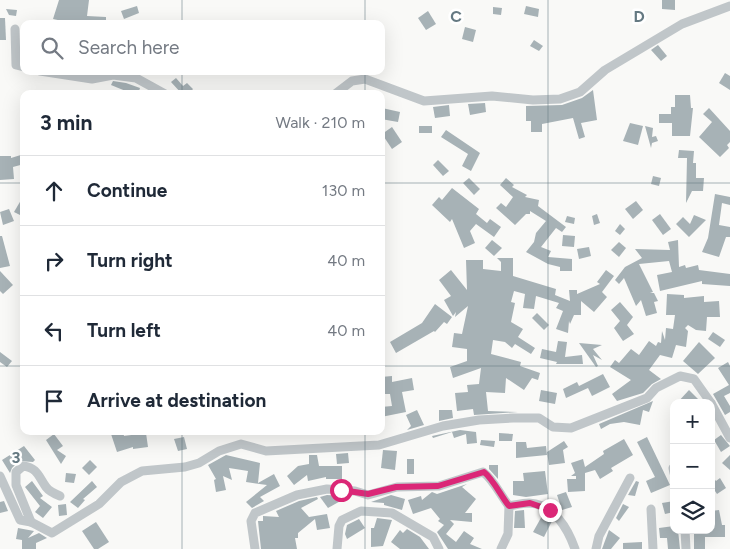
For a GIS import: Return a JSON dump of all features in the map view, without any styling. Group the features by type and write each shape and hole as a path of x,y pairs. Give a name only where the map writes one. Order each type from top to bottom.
{"street":[{"path":"340,90 352,81 365,79 424,101 492,96 533,100 560,99 580,92 605,70 682,24 730,6"},
{"path":"15,29 16,65 20,66"},
{"path":"63,75 92,80 113,75 136,78 158,90"},
{"path":"0,476 14,512 20,520 31,522 52,533 99,504 121,482 142,471 185,467 199,463 219,451 241,444 266,452 379,445 443,426 479,420 513,418 539,418 552,426 571,428 647,398 656,388 680,376 694,379 708,399"},
{"path":"715,410 730,438"},
{"path":"31,522 16,484 16,472 23,466 32,468 39,473 47,488 60,496"},
{"path":"255,549 251,521 255,513 296,495 327,489 368,494 396,487 438,486 484,472 489,476 496,490 509,506 508,534 501,549"},
{"path":"596,549 599,536 630,478"},
{"path":"509,506 530,503 550,510 568,529 575,549"},
{"path":"651,509 653,549"},
{"path":"338,549 339,526 342,520 361,511 392,513 433,537 439,549"},
{"path":"685,534 686,549"}],"building":[{"path":"59,0 89,0 87,16 106,17 106,20 53,19"},
{"path":"662,0 675,0 675,10 662,9"},
{"path":"137,6 139,13 124,19 121,11"},
{"path":"526,6 539,9 538,17 524,14"},
{"path":"493,7 502,8 501,15 493,14"},
{"path":"6,9 17,10 16,16 9,15"},
{"path":"428,11 436,24 426,30 418,18"},
{"path":"0,18 5,18 6,40 0,40"},
{"path":"465,27 476,30 473,42 462,39"},
{"path":"534,40 543,46 539,51 530,46"},
{"path":"658,45 667,56 661,61 651,50"},
{"path":"725,73 730,76 730,90 719,83"},
{"path":"176,78 183,86 187,83 193,89 178,90 171,82"},
{"path":"113,81 140,88 139,90 123,90 111,85"},
{"path":"593,90 597,120 581,123 585,137 579,139 573,118 542,124 542,132 531,132 531,121 526,121 526,106 562,105 582,98"},
{"path":"675,95 690,95 691,108 693,108 690,136 672,136 672,123 659,123 659,114 671,114 671,107 675,107"},
{"path":"485,103 486,112 470,115 468,104"},
{"path":"449,105 450,116 435,118 433,107"},
{"path":"709,108 730,131 730,142 727,145 729,148 720,157 699,137 712,122 703,114"},
{"path":"385,109 400,112 398,122 385,120"},
{"path":"630,123 643,126 638,145 623,141"},
{"path":"419,126 432,126 432,133 419,133"},
{"path":"645,126 653,128 652,137 656,136 658,141 652,143 651,148"},
{"path":"392,127 402,142 392,149 385,138 385,132"},
{"path":"446,130 480,153 471,171 462,166 468,154 441,137"},
{"path":"679,150 694,151 693,163 696,163 696,178 704,178 703,191 692,191 686,203 687,158 678,158"},
{"path":"20,155 20,165 13,167 14,179 0,180 0,156 11,156 11,158"},
{"path":"438,160 449,171 443,176 433,165"},
{"path":"653,176 661,178 659,186 651,184"},
{"path":"469,178 480,189 474,195 463,183"},
{"path":"506,178 514,185 512,187 527,195 525,197 539,200 538,206 566,227 562,232 556,228 541,247 551,251 548,257 572,259 572,271 560,271 560,267 548,264 526,252 534,242 536,233 546,221 530,211 530,214 526,214 515,225 496,208 501,203 506,207 513,197 500,185"},
{"path":"452,188 479,209 476,214 487,223 490,219 501,227 494,237 476,224 470,231 475,243 464,248 452,219 450,222 432,205 439,197 442,200"},
{"path":"715,194 730,197 730,205 722,203 719,225 730,227 730,237 726,237 719,257 702,252 708,238"},
{"path":"636,201 643,210 633,219 625,209"},
{"path":"20,202 20,215 14,212"},
{"path":"9,209 14,221 3,225 0,212"},
{"path":"597,214 600,223 594,225 592,216"},
{"path":"660,214 671,229 663,235 652,220"},
{"path":"694,215 706,220 689,237 676,224 683,217 690,224"},
{"path":"567,216 575,218 574,224 565,222"},
{"path":"620,224 625,229 620,235 615,231"},
{"path":"563,235 575,236 574,247 562,246"},
{"path":"0,236 2,236 10,266 0,268"},
{"path":"492,240 502,248 494,256 485,248"},
{"path":"678,240 679,267 685,265 686,268 698,265 699,270 730,274 730,286 702,284 702,281 660,291 657,275 672,272 669,261 639,264 653,292 650,293 654,293 658,301 654,302 657,313 646,316 641,300 636,306 624,278 619,284 615,280 625,267 642,258 635,249 670,250 668,242"},
{"path":"619,242 626,248 619,257 611,250"},
{"path":"589,247 591,256 579,259 577,249"},
{"path":"497,258 513,258 513,276 556,289 555,295 570,301 569,290 577,290 577,294 600,284 597,282 606,270 614,276 602,292 607,297 594,312 581,301 581,315 574,315 570,324 569,321 568,333 556,329 563,311 556,308 559,303 536,296 534,309 523,308 525,294 514,291 511,302 515,303 511,322 523,329 518,337 535,348 531,354 515,344 512,348 505,342 493,340 491,354 521,362 520,366 540,373 538,380 532,378 524,390 506,378 505,393 486,392 488,411 518,412 474,415 473,409 457,411 455,393 468,392 467,385 479,384 481,368 453,378 450,367 467,361 467,349 452,347 454,333 462,334 468,306 455,317 456,312 453,316 444,300 451,296 439,280 451,270 467,290 466,260 483,260 483,269 501,271 501,262"},
{"path":"0,271 13,285 3,294 0,291"},
{"path":"667,294 684,295 684,298 704,296 704,302 719,301 720,317 707,317 706,331 696,330 688,325 685,328 688,331 686,347 676,345 672,358 660,355 649,370 661,379 652,384 643,393 617,401 612,394 631,380 610,367 615,360 619,363 631,349 639,355 649,341 656,346 658,342 661,343 662,331 665,340 666,328 673,329 675,315 666,315"},
{"path":"620,302 633,317 627,325 634,334 623,341 614,328 620,321 611,310"},
{"path":"435,304 452,317 447,324 444,322 435,332 396,353 390,342 422,323"},
{"path":"537,313 549,325 544,330 532,318"},
{"path":"713,332 725,340 720,347 708,339"},
{"path":"558,341 567,342 565,357 582,355 583,364 556,364 557,362 540,358 542,349 556,352"},
{"path":"699,342 715,358 698,374 683,361"},
{"path":"579,343 602,345 593,349 602,360 593,355 598,366 596,367"},
{"path":"0,352 12,361 7,367 0,362"},
{"path":"728,362 730,366 730,393 724,396 730,406 730,412 725,415 713,394 729,385 718,368"},
{"path":"603,374 610,387 592,396 588,388 566,398 563,389 577,382 579,386"},
{"path":"392,376 392,382 412,378 414,390 402,392 406,412 385,416 385,407 392,406 390,394 385,394 385,377"},
{"path":"541,390 557,393 555,404 539,401"},
{"path":"689,390 698,399 681,399"},
{"path":"653,401 649,412 643,410 640,425 624,422 610,424 601,429 599,424"},
{"path":"417,410 424,425 407,430 411,426 406,415"},
{"path":"439,410 452,410 453,418 439,421"},
{"path":"460,430 476,432 477,443 467,444 466,434 454,438 452,432 433,438 432,436"},
{"path":"499,433 513,434 512,441 499,441"},
{"path":"55,435 63,446 57,450 66,456 61,464 46,440"},
{"path":"111,435 146,435 148,447 133,449 133,447 117,452"},
{"path":"721,435 730,446 721,452 715,439"},
{"path":"184,437 187,449 178,451 174,439"},
{"path":"647,437 670,485 651,493 646,481 655,477 637,442"},
{"path":"624,439 633,455 611,468 613,471 600,479 595,470 585,473 585,491 568,492 567,479 576,479 576,476 571,476 575,473 571,463 583,459 585,467 604,454 603,451"},
{"path":"481,440 495,441 494,447 480,445"},
{"path":"564,441 568,447 563,450 565,463 549,465 547,452"},
{"path":"516,442 526,442 527,448 546,446 547,455 516,458"},
{"path":"24,446 35,460 33,462 19,461 10,473 2,460"},
{"path":"383,450 397,451 395,470 381,468"},
{"path":"348,453 349,463 337,464 336,454"},
{"path":"226,455 260,463 258,483 274,474 280,486 260,497 264,501 252,508 246,502 267,485 246,482 248,471 229,468 232,480 223,476 226,490 216,492 214,480 216,479 208,465"},
{"path":"309,455 317,455 319,466 342,466 342,479 326,479 326,477 308,481 307,475 294,485 287,476 298,466 309,464"},
{"path":"730,455 730,470 722,463"},
{"path":"407,459 414,459 414,474 407,474"},
{"path":"90,460 97,467 89,475 82,468"},
{"path":"489,465 498,465 498,479 489,469"},
{"path":"545,471 548,494 526,497 513,495 513,481 524,481 523,473"},
{"path":"66,473 76,474 74,483 65,482"},
{"path":"720,478 726,488 717,494 715,491 715,480"},
{"path":"32,481 43,496 40,498 52,507 43,518 35,512 40,506 25,487"},
{"path":"92,481 97,487 83,499 85,500 78,508 70,502"},
{"path":"636,481 639,482 635,496 628,495"},
{"path":"467,484 462,487 476,499 465,513 472,513 472,522 450,520 454,524 446,534 456,542 464,531 474,538 470,544 482,549 448,549 437,532 444,525 438,521 440,519 431,508 413,514 408,500 421,496 422,500 432,492 437,494"},
{"path":"566,492 572,507 562,510 557,495"},
{"path":"327,495 343,496 344,499 328,508 320,497"},
{"path":"391,495 405,499 402,510 384,505 384,503 371,502"},
{"path":"317,497 318,499 301,508 309,517 327,514 330,528 317,530 315,519 298,533 298,538 295,538 297,549 261,549 258,521 263,521 263,516 279,517 276,511 299,501"},
{"path":"4,501 8,511 0,513 0,502"},
{"path":"670,502 670,513 665,514 662,503"},
{"path":"66,504 67,515 59,516 58,505"},
{"path":"623,504 629,507 619,521 616,518"},
{"path":"524,510 525,528 514,528 515,511"},
{"path":"715,510 719,510 722,525 725,525 725,537 705,537 705,549 694,549 694,534 715,534"},
{"path":"542,516 552,521 544,537 533,532"},
{"path":"377,518 392,520 383,546 371,547 371,528 374,528"},
{"path":"359,519 365,528 347,539 345,534 347,525"},
{"path":"96,522 109,542 98,549 94,549 82,531"},
{"path":"670,527 670,534 678,534 680,549 668,549 667,538 660,538 659,528"},
{"path":"18,528 34,531 28,538 39,533 47,538 36,543 36,549 22,549 22,540 16,539"},
{"path":"407,529 420,537 429,549 400,549 391,542 400,530 403,533"},
{"path":"609,530 620,538 611,549 602,549"},
{"path":"642,542 642,549 623,549 623,543"}],"route":[{"path":"341,490 368,494 396,487 438,486 484,472 489,476 496,490 509,506 530,503 550,510"}]}
